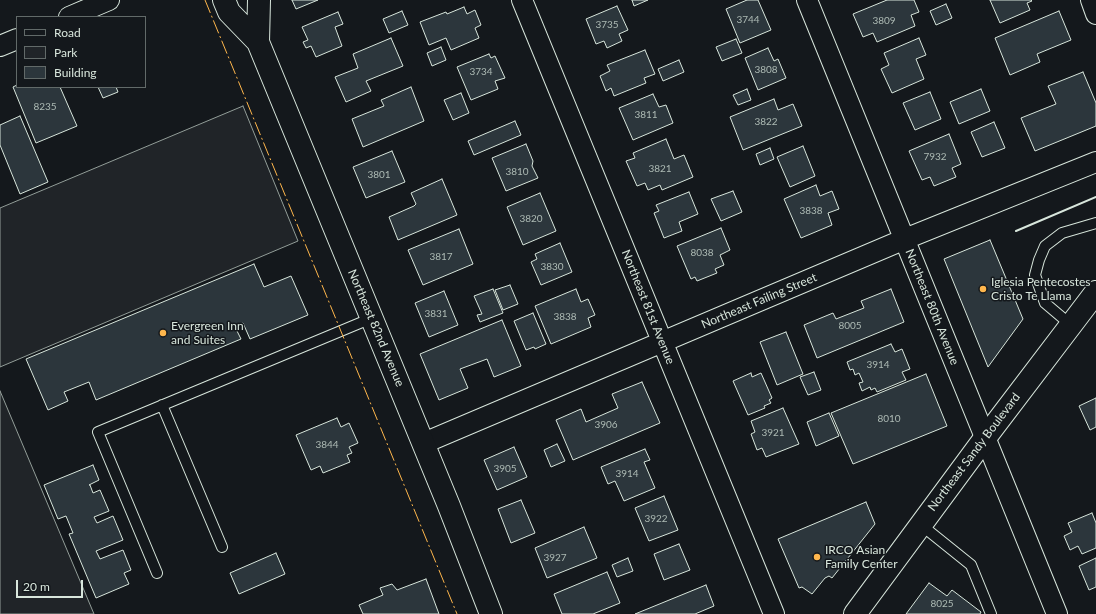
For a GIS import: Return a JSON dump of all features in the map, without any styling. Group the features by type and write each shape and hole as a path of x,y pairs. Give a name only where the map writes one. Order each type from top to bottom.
{"main road":[{"name":"Northeast 82nd Avenue","path":"224,0 229,12 258,42 424,443 491,614"},
{"name":"Northeast 82nd Avenue","path":"258,42 259,0"},
{"name":"Northeast Sandy Boulevard","path":"855,614 920,524 1096,292"}],"street":[{"path":"71,16 109,0"},
{"name":"Northeast 81st Avenue","path":"522,0 774,614"},
{"name":"Northeast 80th Avenue","path":"807,0 1057,614"},
{"path":"1090,0 1096,14"},
{"path":"0,46 16,39"},
{"name":"Northeast Failing Street","path":"424,443 905,239 1096,162"}],"lane":[{"path":"1071,325 1045,303 1035,275 1038,260 1045,246 1062,233 1096,223"},
{"path":"156,573 98,432 372,318"},
{"path":"162,405 222,547"},
{"path":"920,524 971,565 991,614"}],"green space":[{"path":"243,106 298,241 0,367 0,208"},
{"path":"0,391 94,614 0,614"}],"building":[{"path":"292,0 318,0 296,9"},
{"path":"632,0 648,0 634,6"},
{"path":"747,0 758,0 771,30 740,43 726,9"},
{"path":"887,0 914,0 919,12 911,15 915,26 877,42 873,33 863,37 853,14"},
{"path":"990,0 1032,1 1027,3 1030,10 1000,23"},
{"path":"946,4 952,18 936,25 930,11"},
{"path":"617,6 628,30 619,34 622,41 607,48 604,41 596,44 586,19"},
{"path":"464,7 467,14 475,10 481,25 475,28 479,38 451,50 446,38 429,45 420,22"},
{"path":"402,11 408,25 389,33 383,19"},
{"path":"1059,11 1071,40 1037,54 1040,62 1010,75 995,38"},
{"path":"338,12 343,24 335,27 342,46 316,57 311,46 306,48 303,42 308,40 302,27"},
{"path":"391,38 403,66 366,81 371,91 346,102 335,77 358,68 353,54"},
{"path":"919,38 926,55 916,59 924,79 892,93 881,69 889,65 884,53"},
{"path":"736,39 742,53 722,61 716,47"},
{"path":"441,47 446,60 432,66 427,53"},
{"path":"768,48 774,61 778,59 786,78 758,90 745,58"},
{"path":"645,50 655,74 644,78 646,83 614,96 611,88 606,91 600,76 610,71 607,65"},
{"path":"489,54 491,58 495,56 505,78 495,81 498,89 471,100 457,67"},
{"path":"679,60 684,72 663,81 658,69"},
{"path":"1083,72 1096,103 1096,126 1035,151 1021,118 1056,104 1048,86"},
{"path":"16,86 16,88 60,88 77,126 36,143 13,87"},
{"path":"411,87 424,121 363,147 352,119 384,106 381,100"},
{"path":"98,88 116,88 118,92 103,98"},
{"path":"747,89 751,100 738,105 733,95"},
{"path":"981,89 990,111 959,124 950,102"},
{"path":"930,92 941,119 915,130 903,103"},
{"path":"461,93 469,113 453,120 444,100"},
{"path":"653,94 659,107 666,105 673,123 633,140 619,108"},
{"path":"774,99 778,110 793,104 802,126 743,150 730,117"},
{"path":"20,116 48,182 20,194 0,145 0,125"},
{"path":"515,121 521,135 474,155 468,141"},
{"path":"994,122 1005,148 982,157 971,132"},
{"path":"949,134 961,164 952,168 956,177 934,186 930,177 922,180 909,151"},
{"path":"666,139 674,159 684,155 693,177 662,190 660,185 648,190 645,183 637,186 626,161 635,158 633,153"},
{"path":"526,144 533,161 532,166 538,178 506,191 492,158"},
{"path":"803,146 815,176 790,187 777,157"},
{"path":"770,148 774,159 760,165 756,154"},
{"path":"392,151 405,182 366,198 353,167"},
{"path":"442,179 457,215 398,240 389,217 416,204 411,193"},
{"path":"816,185 820,196 832,191 839,209 828,213 832,225 801,238 784,199"},
{"path":"733,191 742,212 721,221 711,199"},
{"path":"689,192 698,214 679,222 682,231 664,238 654,213 659,211 656,205"},
{"path":"540,193 556,231 523,245 507,207"},
{"path":"721,228 730,250 720,255 724,265 715,269 717,273 697,281 695,277 691,279 677,246"},
{"path":"459,229 473,264 423,285 408,250"},
{"name":"Iglesia Pentecostes Cristo Te Llama","path":"990,240 1023,319 988,367 944,259"},
{"path":"560,243 572,272 541,285 531,262 537,259 535,254"},
{"name":"Evergreen Inn and Suites","path":"254,264 264,287 291,276 308,315 250,339 243,323 235,327 241,339 96,400 89,382 64,392 68,401 48,410 26,359"},
{"path":"510,285 518,304 503,310 495,290"},
{"path":"493,289 503,313 480,322 477,315 482,314 474,296"},
{"path":"576,289 581,302 588,299 595,315 588,318 591,327 551,344 535,306"},
{"path":"891,289 904,322 817,358 804,325 833,313 836,319 864,308 861,301"},
{"path":"444,291 458,325 429,337 415,303"},
{"path":"533,313 546,344 535,349 534,347 526,350 514,321"},
{"path":"502,320 521,366 494,377 487,359 460,369 468,388 439,400 420,354"},
{"path":"786,332 803,374 777,385 760,342"},
{"path":"891,344 895,352 902,349 910,369 902,372 906,380 877,392 875,388 871,390 870,387 862,391 859,383 863,382 859,373 855,375 853,369 850,370 847,362"},
{"path":"814,372 821,390 808,395 800,377"},
{"path":"751,373 752,377 761,373 772,398 769,400 771,403 764,406 765,408 748,415 733,381"},
{"path":"926,374 947,426 853,464 831,413"},
{"path":"642,382 660,423 573,460 556,420 581,409 586,422 618,408 612,394"},
{"path":"1096,398 1096,427 1090,430 1079,406"},
{"path":"783,408 799,444 766,457 762,448 757,450 751,434 755,432 751,421"},
{"path":"829,413 839,436 816,446 807,422"},
{"path":"337,418 341,427 349,423 358,443 349,447 352,453 347,455 350,462 323,473 320,466 311,470 296,435"},
{"path":"557,444 565,461 551,467 544,450"},
{"path":"514,447 527,477 497,490 484,460"},
{"path":"645,449 650,460 644,462 655,488 624,501 615,481 608,484 601,467"},
{"path":"93,465 99,480 89,485 93,493 100,490 109,511 94,517 97,523 113,516 123,540 96,551 100,559 123,550 131,570 124,573 129,584 96,598 69,534 73,533 66,516 58,519 44,485"},
{"path":"664,496 678,530 649,541 635,508"},
{"path":"521,500 535,533 511,543 498,509"},
{"name":"IRCO Asian Family Center","path":"866,502 875,524 832,578 829,576 825,578 812,594 802,587 799,588 778,539"},
{"path":"1092,513 1096,523 1096,548 1082,554 1078,546 1070,550 1064,536 1072,532 1068,523"},
{"path":"584,527 597,558 547,578 535,548"},
{"path":"679,544 690,570 664,580 654,554"},
{"path":"276,553 285,574 239,594 230,573"},
{"path":"628,558 633,571 617,577 612,565"},
{"path":"1096,558 1096,587 1089,590 1079,566"},
{"path":"607,572 620,603 593,614 562,614 554,594"},
{"path":"426,579 439,614 363,614 359,605 383,595 380,588 392,584 397,590"},
{"path":"929,583 947,596 952,590 981,612 980,614 906,614"},
{"path":"706,585 714,606 695,614 635,614"}],"wall":[{"path":"1016,231 1096,197"}],"power":[{"path":"205,0 457,614"}],"place":[{"name":"Iglesia Pentecostes Cristo Te Llama","path":"983,289"},
{"name":"Evergreen Inn and Suites","path":"163,333"},
{"name":"IRCO Asian Family Center","path":"817,557"}]}
